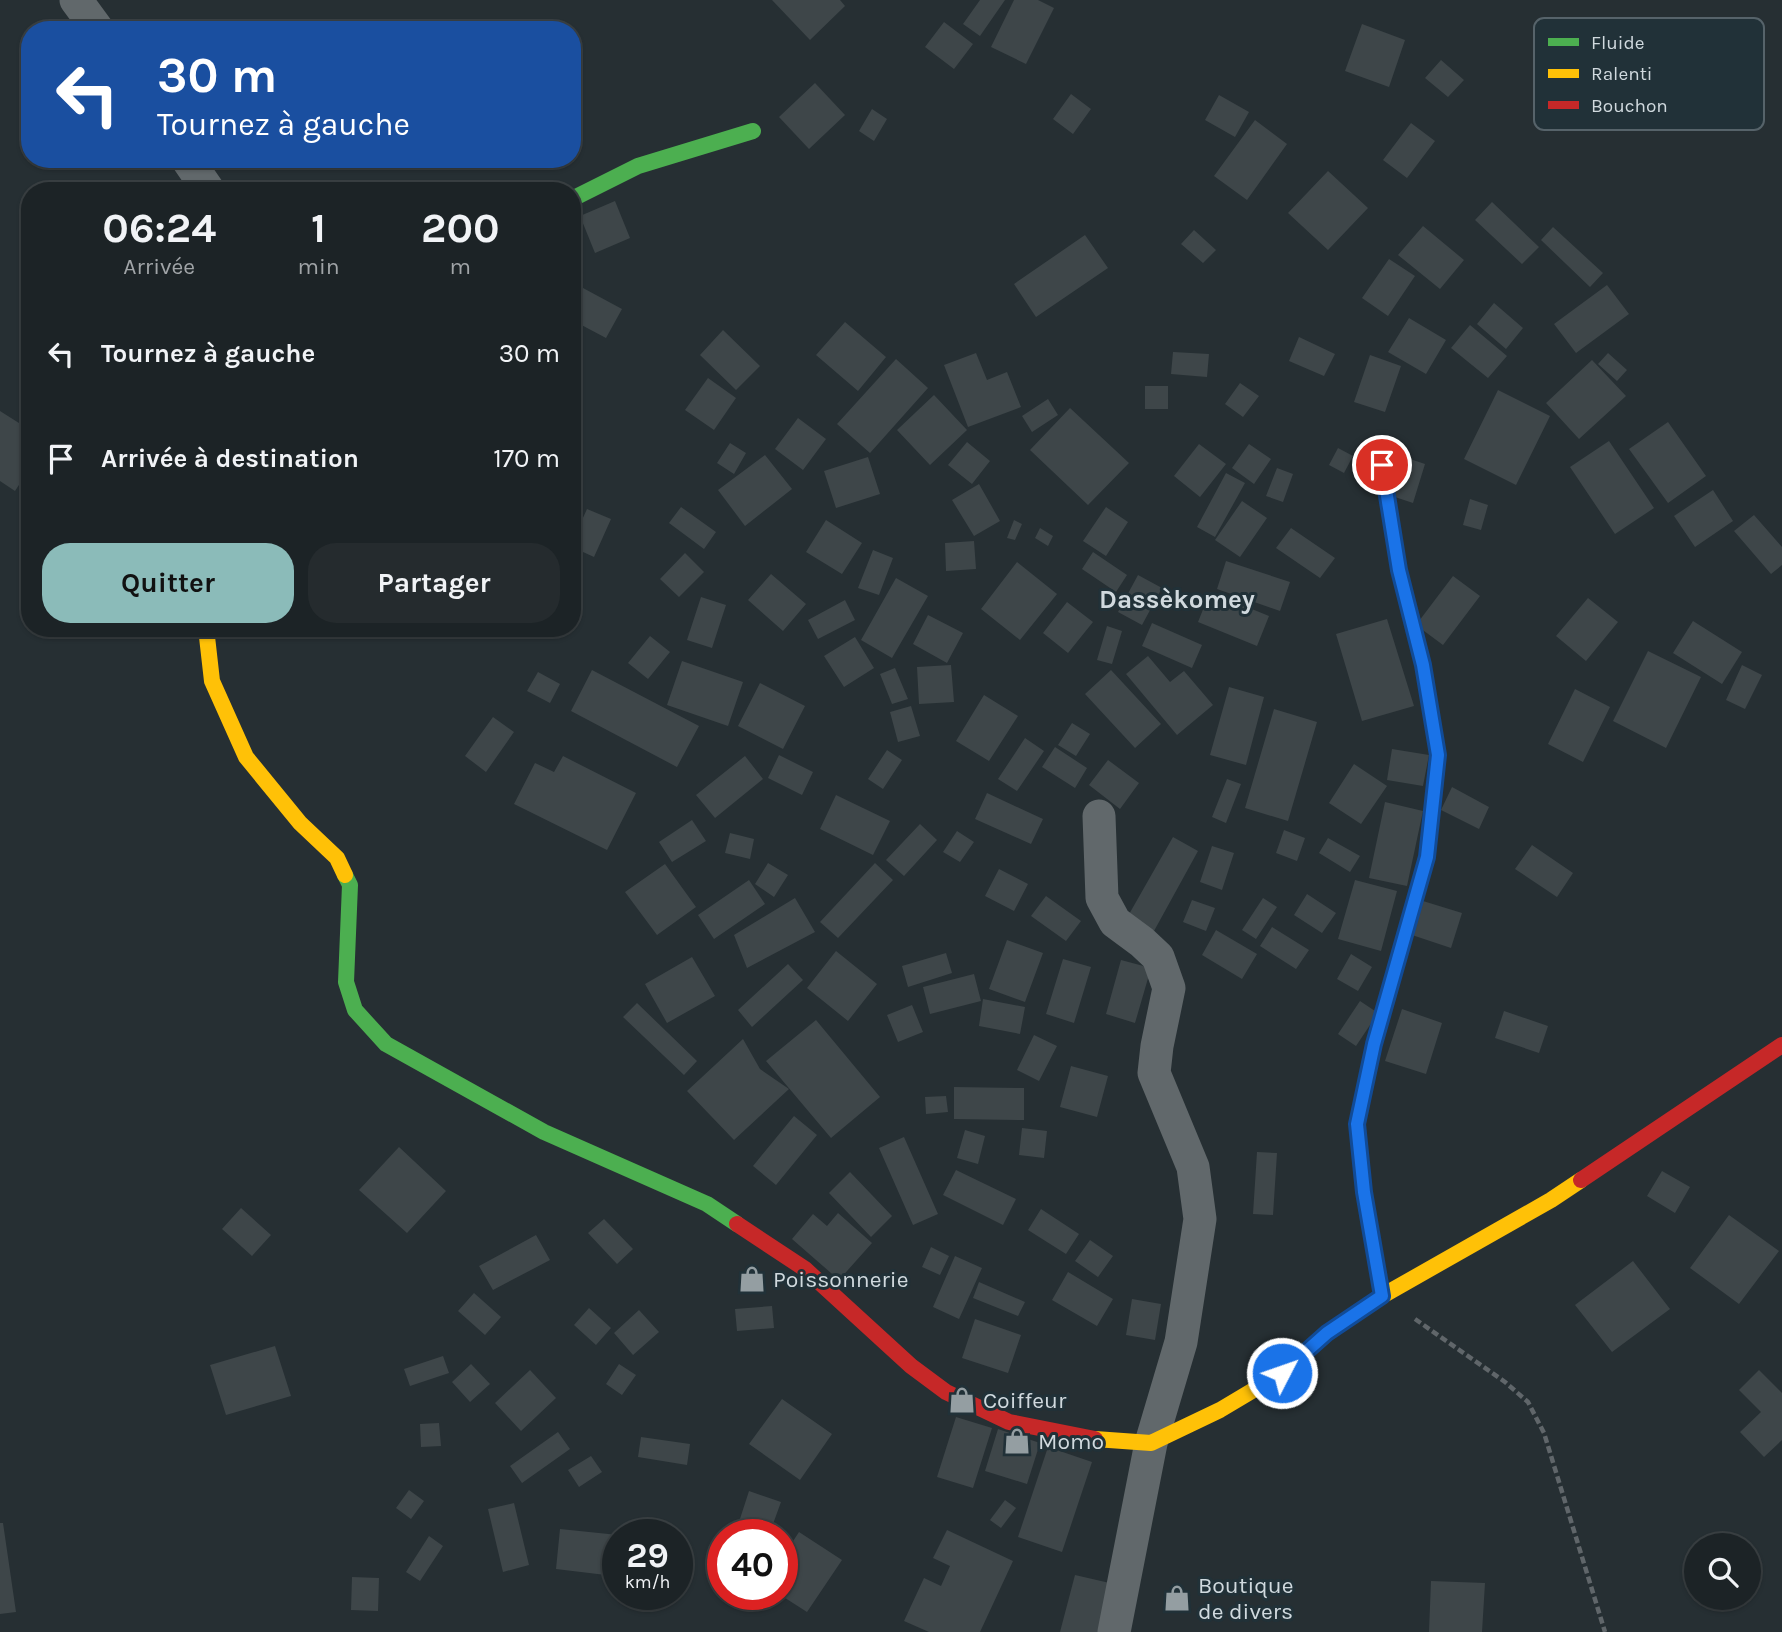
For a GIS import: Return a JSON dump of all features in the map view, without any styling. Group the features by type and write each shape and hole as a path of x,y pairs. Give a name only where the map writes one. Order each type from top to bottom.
{"street":[{"path":"581,194 638,166 753,131"},
{"path":"1382,465 1399,570 1423,665 1438,755 1427,857 1374,1044 1357,1124 1364,1192 1382,1296"},
{"path":"207,637 212,681 246,757 300,823 337,858 350,885 346,982 355,1010 386,1044 544,1132 707,1204 805,1269 911,1366 946,1392 1009,1422 1089,1438 1151,1443 1220,1410 1282,1373 1327,1333 1382,1296 1551,1200 1782,1045"},
{"path":"1099,816 1102,898 1115,922 1158,957 1169,988 1154,1073 1193,1167 1200,1219 1181,1342 1151,1443 1114,1632"}],"path":[{"path":"1382,1296 1505,1382 1528,1402 1544,1433 1605,1632"}],"building":[{"path":"772,0 840,0 845,6 810,40"},
{"path":"980,0 1005,0 980,36 963,24"},
{"path":"1014,0 1038,0 1054,8 1026,64 991,47"},
{"path":"944,22 973,44 954,69 925,47"},
{"path":"1362,24 1405,40 1389,87 1345,71"},
{"path":"1441,60 1464,80 1448,97 1425,78"},
{"path":"815,83 845,115 809,149 779,117"},
{"path":"1071,94 1091,109 1073,134 1053,119"},
{"path":"1219,95 1249,112 1235,137 1205,120"},
{"path":"872,109 887,119 874,141 859,131"},
{"path":"1255,120 1287,144 1247,200 1214,176"},
{"path":"1411,123 1435,141 1407,178 1383,160"},
{"path":"1328,171 1368,208 1328,250 1288,213"},
{"path":"615,201 630,238 595,253 581,216"},
{"path":"1492,202 1539,247 1522,264 1475,220"},
{"path":"1423,226 1464,260 1440,289 1398,255"},
{"path":"1553,227 1603,273 1590,287 1541,240"},
{"path":"1194,230 1216,250 1203,263 1181,244"},
{"path":"1085,235 1108,268 1036,317 1014,284"},
{"path":"1389,259 1415,276 1388,316 1362,298"},
{"path":"1607,285 1629,314 1576,353 1554,324"},
{"path":"583,288 622,309 606,338 581,325"},
{"path":"1494,303 1523,328 1506,349 1477,324"},
{"path":"1409,318 1446,340 1426,374 1388,352"},
{"path":"845,322 886,357 858,391 816,355"},
{"path":"1470,325 1507,356 1488,378 1451,348"},
{"path":"723,330 760,366 736,390 700,355"},
{"path":"1299,337 1335,354 1324,376 1289,361"},
{"path":"1173,352 1209,354 1207,377 1171,374"},
{"path":"976,353 987,380 1007,372 1021,407 968,427 944,365"},
{"path":"1608,353 1627,370 1617,381 1598,364"},
{"path":"1370,355 1401,366 1385,412 1354,402"},
{"path":"896,359 928,388 870,453 837,424"},
{"path":"1592,360 1626,396 1579,439 1546,403"},
{"path":"708,378 736,398 714,430 685,410"},
{"path":"1240,383 1259,396 1243,417 1225,404"},
{"path":"1145,386 1168,386 1168,409 1145,409"},
{"path":"1498,390 1550,416 1516,485 1464,459"},
{"path":"934,395 967,430 930,465 897,430"},
{"path":"1048,399 1058,415 1032,432 1022,416"},
{"path":"1070,408 1129,463 1088,505 1030,450"},
{"path":"0,411 21,424 21,482 15,491 0,481"},
{"path":"798,418 826,439 803,470 775,449"},
{"path":"1668,422 1706,476 1668,503 1629,449"},
{"path":"1609,441 1654,508 1615,534 1570,467"},
{"path":"967,442 990,461 972,484 948,465"},
{"path":"730,443 746,453 734,474 717,463"},
{"path":"1199,444 1226,464 1200,497 1174,476"},
{"path":"1249,444 1271,459 1254,484 1232,468"},
{"path":"1338,448 1353,456 1344,473 1329,465"},
{"path":"765,455 792,489 745,526 718,490"},
{"path":"1401,456 1425,464 1413,503 1389,495"},
{"path":"868,457 880,494 836,508 824,471"},
{"path":"1277,468 1293,474 1283,502 1266,496"},
{"path":"1226,473 1245,483 1215,537 1197,527"},
{"path":"979,484 1000,521 974,536 952,500"},
{"path":"1713,490 1733,521 1695,547 1674,516"},
{"path":"1470,499 1488,505 1481,530 1463,525"},
{"path":"1242,501 1267,518 1240,557 1215,540"},
{"path":"681,507 716,532 704,549 669,523"},
{"path":"1106,507 1128,522 1106,556 1083,541"},
{"path":"587,509 611,519 594,557 581,551 581,522"},
{"path":"1754,515 1782,547 1782,565 1771,574 1734,531"},
{"path":"826,520 862,543 842,574 806,552"},
{"path":"1014,520 1022,524 1015,540 1007,538"},
{"path":"1040,528 1053,536 1048,546 1035,538"},
{"path":"1291,528 1335,558 1320,578 1276,548"},
{"path":"974,541 976,569 946,571 945,543"},
{"path":"873,550 893,558 879,595 858,588"},
{"path":"1093,552 1127,575 1116,592 1082,569"},
{"path":"685,553 704,572 679,597 660,579"},
{"path":"1226,561 1290,582 1280,611 1217,589"},
{"path":"1017,562 1057,594 1020,640 981,609"},
{"path":"771,574 806,604 783,631 748,600"},
{"path":"1138,575 1162,588 1142,625 1118,612"},
{"path":"1453,576 1480,596 1443,645 1416,625"},
{"path":"896,578 928,596 892,658 861,640"},
{"path":"1210,592 1269,616 1257,646 1198,622"},
{"path":"701,597 726,605 712,648 687,640"},
{"path":"1588,598 1618,622 1586,661 1556,636"},
{"path":"845,600 855,620 818,639 808,620"},
{"path":"1067,602 1093,622 1068,653 1043,633"},
{"path":"928,615 963,633 947,663 913,644"},
{"path":"1387,619 1414,706 1362,721 1336,634"},
{"path":"1693,621 1742,652 1722,684 1673,653"},
{"path":"1152,623 1202,645 1192,668 1142,646"},
{"path":"1107,626 1122,631 1112,664 1097,660"},
{"path":"650,636 670,652 648,679 628,663"},
{"path":"855,637 874,668 844,687 824,656"},
{"path":"1648,651 1701,677 1666,748 1613,721"},
{"path":"1148,656 1170,682 1184,671 1213,705 1177,735 1126,674"},
{"path":"682,661 743,682 728,726 667,705"},
{"path":"951,665 954,702 919,704 917,667"},
{"path":"1742,665 1762,675 1745,709 1726,700"},
{"path":"895,668 908,699 892,704 880,674"},
{"path":"592,670 699,726 677,767 571,711"},
{"path":"1111,670 1161,724 1135,748 1085,694"},
{"path":"538,672 560,684 550,703 527,691"},
{"path":"760,683 805,706 783,749 738,726"},
{"path":"1229,687 1264,697 1246,765 1210,755"},
{"path":"1575,689 1610,707 1583,762 1548,744"},
{"path":"984,695 1018,716 989,761 956,741"},
{"path":"911,706 920,736 898,742 890,712"},
{"path":"1274,709 1317,722 1288,821 1245,808"},
{"path":"493,717 514,732 486,772 465,756"},
{"path":"1072,723 1090,734 1076,756 1058,745"},
{"path":"1025,738 1044,751 1017,791 998,779"},
{"path":"1055,747 1087,768 1075,788 1042,767"},
{"path":"1392,749 1429,755 1423,786 1387,780"},
{"path":"887,750 902,760 883,789 868,779"},
{"path":"779,755 813,772 802,795 768,778"},
{"path":"563,756 636,793 607,850 514,804 535,763 554,772"},
{"path":"745,756 763,779 715,818 696,795"},
{"path":"1108,760 1139,783 1120,809 1089,785"},
{"path":"1354,764 1387,786 1361,824 1329,803"},
{"path":"1227,779 1241,784 1226,823 1212,817"},
{"path":"1452,787 1489,807 1479,829 1441,810"},
{"path":"987,793 1043,819 1031,844 975,819"},
{"path":"836,795 890,821 873,855 820,829"},
{"path":"1385,802 1423,811 1407,886 1369,878"},
{"path":"692,820 706,841 672,862 659,842"},
{"path":"920,824 937,840 904,876 886,860"},
{"path":"1284,830 1305,838 1297,861 1276,853"},
{"path":"957,831 974,842 960,862 943,852"},
{"path":"730,833 754,839 750,859 725,853"},
{"path":"1173,837 1198,851 1154,931 1128,916"},
{"path":"1328,838 1360,856 1350,872 1319,853"},
{"path":"1532,845 1573,873 1557,897 1515,869"},
{"path":"1212,846 1234,853 1222,890 1200,882"},
{"path":"768,863 788,875 774,897 755,884"},
{"path":"875,863 893,880 838,938 820,922"},
{"path":"665,864 696,907 657,935 625,892"},
{"path":"999,869 1028,884 1014,911 985,896"},
{"path":"749,880 765,904 714,939 698,915"},
{"path":"1355,880 1397,891 1381,951 1338,939"},
{"path":"1307,894 1336,913 1322,933 1294,915"},
{"path":"1046,896 1081,921 1066,941 1031,916"},
{"path":"795,898 815,932 747,968 734,935"},
{"path":"1263,898 1277,907 1256,939 1242,930"},
{"path":"1192,900 1215,908 1206,931 1183,922"},
{"path":"1423,901 1462,913 1451,948 1412,935"},
{"path":"1272,927 1309,950 1296,969 1260,946"},
{"path":"1216,930 1257,954 1242,979 1202,955"},
{"path":"1007,940 1043,953 1025,1002 989,989"},
{"path":"836,951 877,984 848,1021 807,988"},
{"path":"946,953 952,973 908,987 902,966"},
{"path":"1351,954 1372,967 1358,991 1337,979"},
{"path":"692,957 715,996 667,1023 645,984"},
{"path":"1063,959 1091,967 1074,1023 1046,1014"},
{"path":"1121,960 1151,968 1135,1023 1106,1014"},
{"path":"788,964 803,980 752,1027 738,1010"},
{"path":"974,974 981,1001 930,1014 923,987"},
{"path":"983,999 1025,1007 1020,1034 979,1026"},
{"path":"1360,1001 1378,1013 1356,1046 1338,1034"},
{"path":"637,1003 697,1061 684,1075 623,1017"},
{"path":"912,1005 923,1032 898,1042 887,1015"},
{"path":"1402,1009 1442,1023 1426,1074 1385,1061"},
{"path":"1504,1011 1548,1026 1539,1053 1495,1038"},
{"path":"816,1020 880,1097 831,1138 766,1061"},
{"path":"1034,1035 1057,1046 1039,1081 1017,1070"},
{"path":"743,1039 760,1069 789,1089 734,1140 687,1091"},
{"path":"1071,1066 1108,1076 1097,1117 1060,1107"},
{"path":"954,1087 1024,1088 1024,1120 954,1119"},
{"path":"946,1096 948,1112 926,1114 925,1097"},
{"path":"794,1116 817,1135 776,1185 753,1166"},
{"path":"1022,1128 1047,1131 1044,1158 1019,1155"},
{"path":"965,1130 985,1136 978,1164 957,1158"},
{"path":"904,1137 938,1214 913,1225 879,1148"},
{"path":"399,1147 446,1191 407,1233 359,1190"},
{"path":"1257,1152 1277,1153 1273,1215 1253,1214"},
{"path":"956,1170 1016,1199 1003,1225 943,1195"},
{"path":"1662,1171 1690,1187 1675,1213 1647,1196"},
{"path":"850,1172 892,1216 871,1237 829,1193"},
{"path":"241,1208 271,1235 252,1256 222,1229"},
{"path":"1041,1209 1079,1234 1066,1254 1028,1230"},
{"path":"838,1213 872,1243 839,1280 792,1239 813,1214 827,1226"},
{"path":"1729,1215 1779,1251 1739,1304 1690,1268"},
{"path":"604,1219 633,1249 617,1264 588,1233"},
{"path":"536,1235 550,1260 493,1290 479,1266"},
{"path":"1090,1240 1113,1256 1098,1277 1075,1261"},
{"path":"931,1247 949,1256 940,1275 922,1267"},
{"path":"955,1256 982,1268 959,1319 933,1307"},
{"path":"1633,1261 1670,1309 1612,1352 1575,1305"},
{"path":"1068,1272 1113,1299 1097,1326 1052,1300"},
{"path":"979,1282 1025,1302 1018,1316 973,1298"},
{"path":"474,1293 501,1317 485,1335 458,1311"},
{"path":"1132,1299 1161,1304 1155,1340 1126,1335"},
{"path":"772,1306 774,1328 737,1331 735,1309"},
{"path":"589,1308 611,1328 596,1345 574,1325"},
{"path":"639,1310 659,1332 633,1355 614,1333"},
{"path":"975,1319 1021,1335 1008,1373 962,1358"},
{"path":"275,1346 291,1396 226,1415 210,1365"},
{"path":"443,1356 449,1373 410,1386 404,1369"},
{"path":"471,1364 490,1384 470,1402 452,1382"},
{"path":"619,1364 636,1375 622,1395 606,1384"},
{"path":"530,1370 556,1398 521,1431 495,1403"},
{"path":"1759,1370 1782,1393 1782,1440 1764,1457 1740,1432 1761,1412 1739,1390"},
{"path":"782,1399 832,1434 800,1480 749,1444"},
{"path":"956,1417 992,1428 973,1488 937,1477"},
{"path":"439,1423 441,1446 421,1447 420,1424"},
{"path":"998,1429 1040,1443 1027,1484 985,1471"},
{"path":"558,1432 570,1449 522,1483 510,1466"},
{"path":"641,1437 690,1444 687,1465 638,1457"},
{"path":"1048,1447 1092,1462 1062,1552 1018,1537"},
{"path":"591,1456 602,1472 579,1487 568,1470"},
{"path":"409,1490 424,1501 411,1519 396,1508"},
{"path":"749,1491 781,1502 775,1519 740,1519"},
{"path":"1005,1500 1016,1508 1001,1528 990,1520"},
{"path":"514,1503 529,1565 503,1572 488,1509"},
{"path":"0,1523 3,1523 16,1612 0,1614"},
{"path":"560,1529 602,1533 602,1575 556,1569"},
{"path":"947,1530 1013,1561 980,1632 929,1632 904,1621 924,1578 941,1586 950,1566 933,1558"},
{"path":"798,1534 842,1560 807,1612 798,1606"},
{"path":"429,1536 443,1546 420,1581 406,1572"},
{"path":"1075,1575 1114,1584 1102,1632 1060,1632"},
{"path":"352,1577 379,1578 378,1611 351,1610"},
{"path":"1431,1581 1485,1583 1482,1632 1429,1632"}],"traffic: fast":[{"path":"581,194 638,166 753,131"},
{"path":"1374,1045 1427,857 1438,755 1423,665 1399,570 1382,465"},
{"path":"345,875 350,885 346,982 355,1010 386,1044 544,1132 707,1204 737,1224"}],"traffic: slow":[{"path":"207,637 212,681 246,757 300,823 337,858 345,875"},
{"path":"1374,1045 1357,1124 1364,1192 1382,1296"},
{"path":"1095,1439 1151,1443 1220,1410 1282,1373 1327,1333 1382,1296 1551,1200 1581,1180"}],"traffic: jam":[{"path":"1581,1180 1782,1045"},
{"path":"737,1224 805,1269 911,1366 946,1392 1009,1422 1095,1439"}],"place":[{"name":"Poissonnerie","path":"752,1279"},
{"name":"Coiffeur","path":"962,1400"},
{"name":"Momo","path":"1017,1441"},
{"name":"Boutique de divers","path":"1177,1598"}],"district":[{"name":"Dassèkomey","path":"1177,599"}],"route":[{"path":"1282,1373 1327,1333 1382,1296 1364,1192 1357,1124 1374,1044 1427,857 1438,755 1423,665 1399,570 1382,465"}]}
